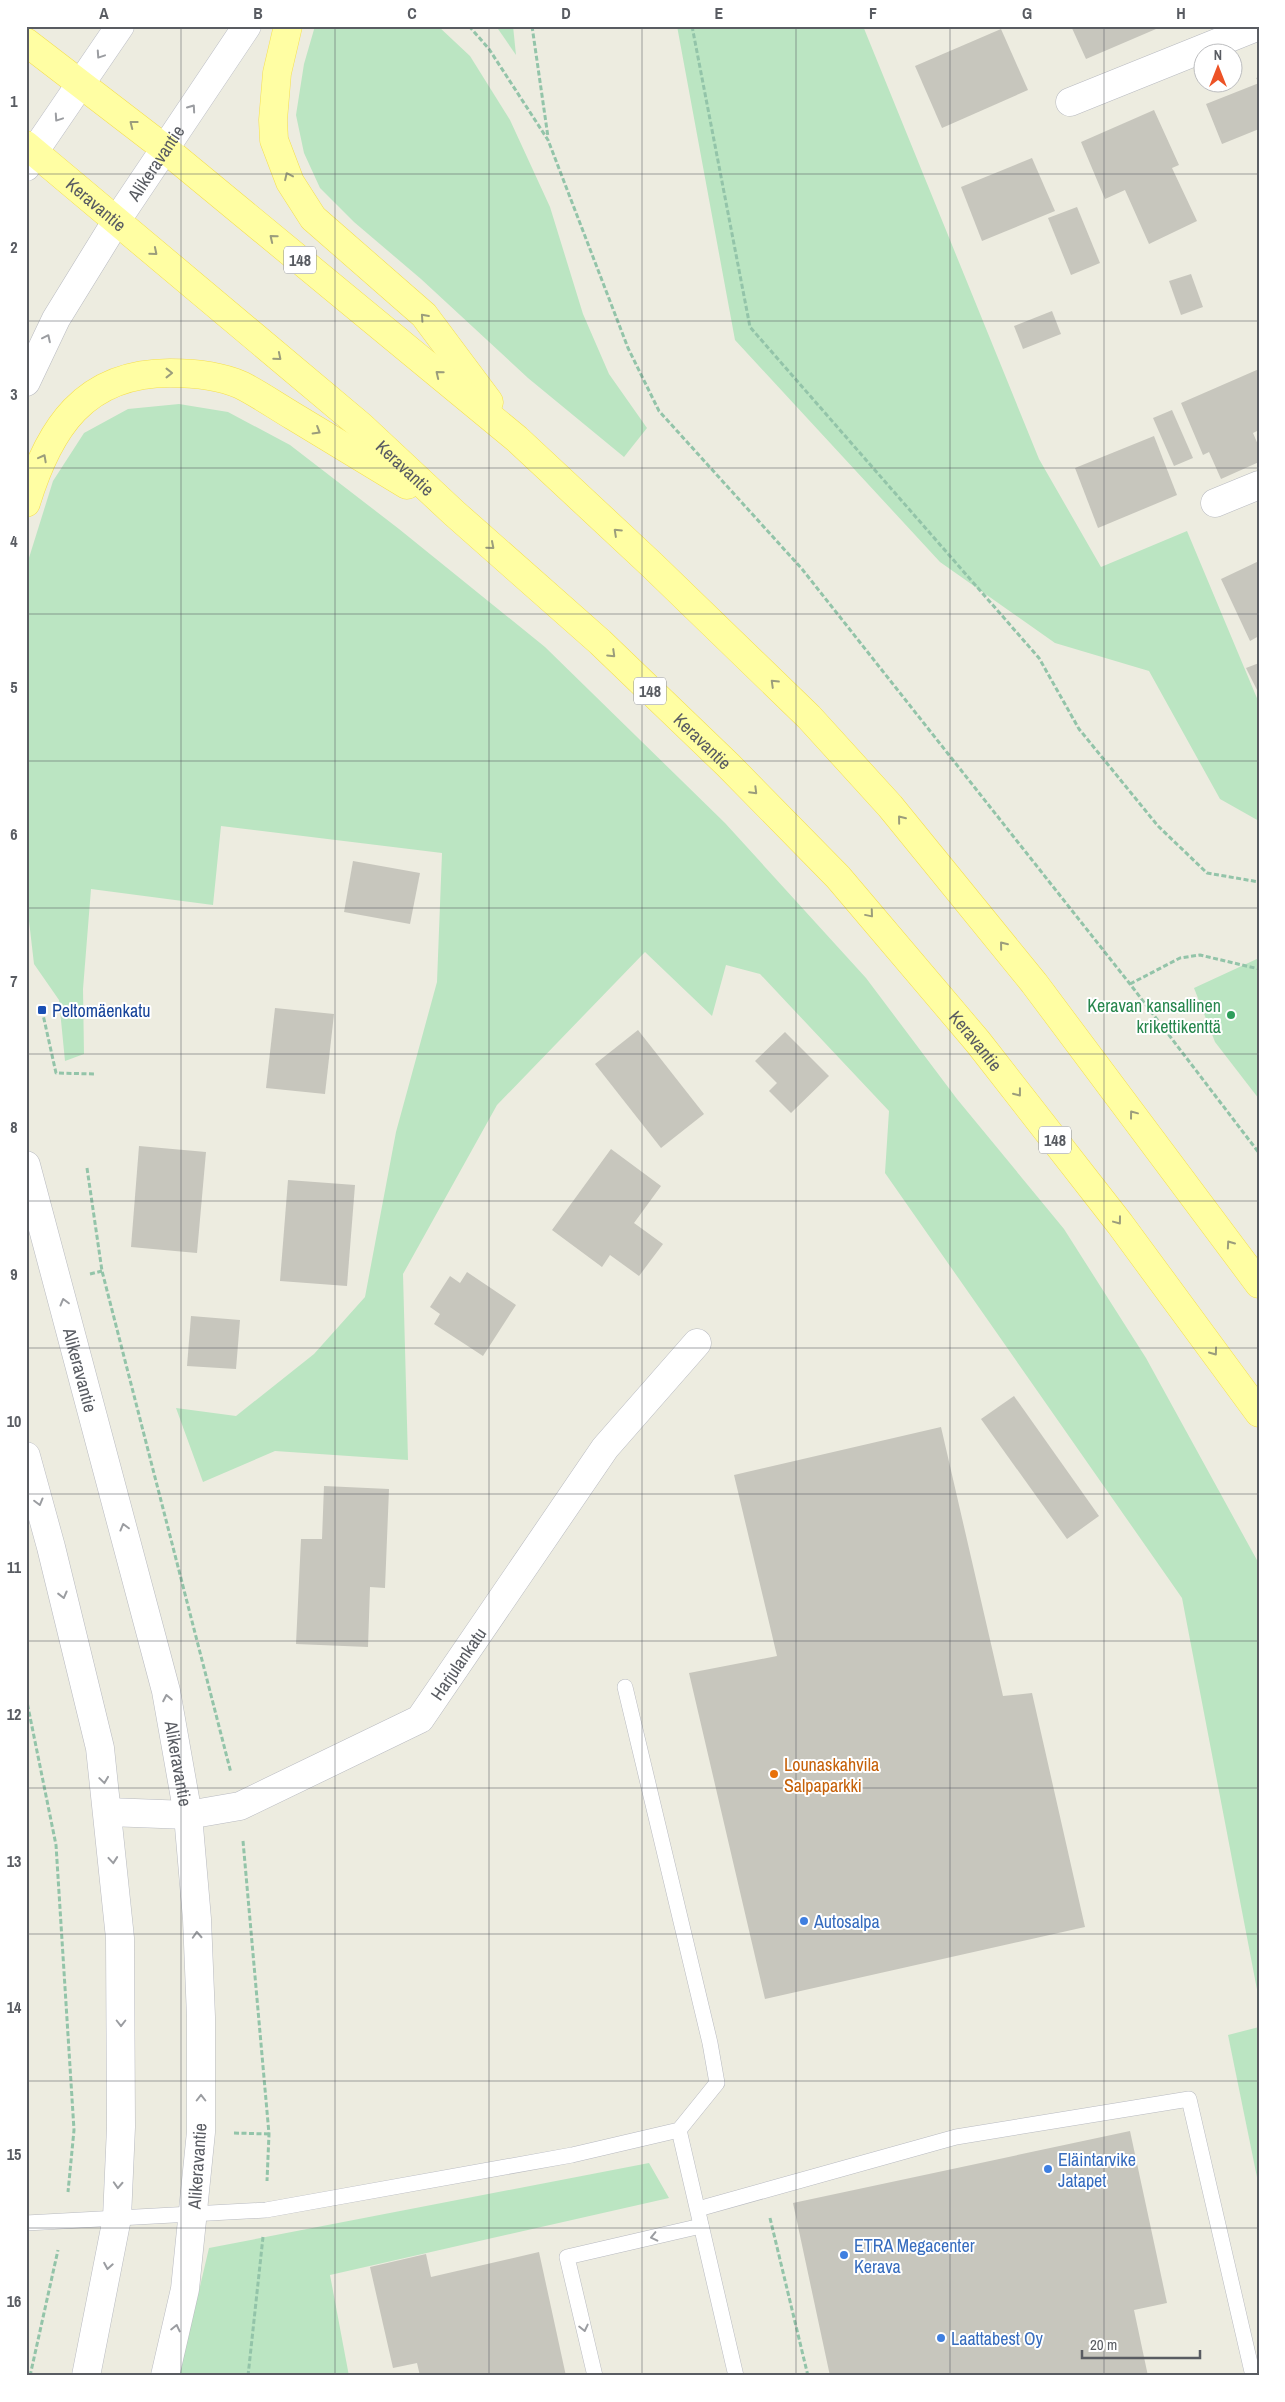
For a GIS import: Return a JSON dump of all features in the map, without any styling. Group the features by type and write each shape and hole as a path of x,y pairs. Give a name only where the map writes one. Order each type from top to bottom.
{"main road":[{"path":"288,26 277,73 273,120 274,140 290,182 313,218 424,316 517,439"},
{"name":"148","path":"26,42 164,148 517,439 652,565 810,717 890,806 1034,983 1259,1284"},
{"name":"Keravantie","path":"29,155 117,220 361,426 454,514 600,642 728,765 838,877 978,1042 1120,1224 1259,1413"},
{"path":"26,503 36,471 54,437 78,405 97,390 110,384 150,372 198,372 240,385 454,514"}],"street":[{"path":"29,155 81,84 120,26"},
{"name":"Alikeravantie","path":"26,382 56,319 117,220 247,26"},
{"path":"1070,102 1259,26"},
{"path":"1215,503 1259,485"},
{"name":"Alikeravantie","path":"28,1177 59,1282 166,1691 188,1815 197,1920 201,2017 201,2132 185,2289 165,2376"},
{"name":"Harjulankatu","path":"108,1812 188,1815 240,1806 420,1719 605,1448 697,1343"},
{"path":"26,1456 51,1547 100,1748 120,1938 121,2127 117,2218 86,2376"}],"lane":[{"path":"26,2223 266,2210 572,2155 679,2130 717,2083 710,2043 624,1687"},
{"path":"698,2209 956,2137 1189,2099 1253,2376"},
{"path":"679,2130 736,2376"},
{"path":"595,2376 567,2257 701,2226"}],"path":[{"path":"469,26 489,49 548,140 628,348 659,411 802,568 1130,984 1259,1153"},
{"path":"532,26 548,140"},
{"path":"692,26 750,327 1039,658 1079,729 1158,826 1208,873 1259,882"},
{"path":"1130,984 1180,958 1200,955 1259,969"},
{"path":"42,1010 56,1073 96,1074"},
{"path":"87,1168 102,1270 240,1806 269,2134 266,2210 248,2376"},
{"path":"26,1697 57,1854 74,2130 64,2222 30,2376"},
{"path":"763,2190 808,2376"}],"green space":[{"path":"315,26 438,26 470,56 510,120 550,207 583,314 609,374 647,428 624,457 528,378 421,279 354,222 320,188 304,153 296,115 304,64"},
{"path":"496,26 513,26 516,55"},
{"path":"677,26 863,26 1039,459 1101,567 1187,531 1259,703 1259,821 1220,799 1149,671 1055,643 940,562 735,340"},
{"path":"179,404 228,412 290,445 399,529 545,647 725,823 866,978 957,1099 1064,1229 1146,1358 1258,1562 1259,2000 1182,1598 885,1173 889,1111 760,974 726,965 712,1016 645,952 497,1105 403,1274 408,1460 275,1451 203,1482 176,1408 236,1416 314,1354 365,1297 396,1132 437,982 442,853 221,826 213,905 91,889 83,989 84,1054 65,1061 59,1000 34,964 26,895 28,561 53,481 84,433 128,409"},
{"name":"Keravan kansallinen krikettikenttä","path":"1259,958 1259,1099 1215,1042 1194,988"},
{"path":"1259,2027 1259,2187 1228,2035"},
{"path":"649,2163 669,2198 330,2275 349,2376 179,2376 209,2248"}],"building":[{"path":"1071,26 1163,26 1086,59"},
{"path":"1001,29 1028,90 942,128 915,66"},
{"path":"1259,83 1259,129 1222,144 1206,104 1236,92 1242,92 1242,90"},
{"path":"1154,110 1179,165 1172,168 1197,221 1149,244 1125,190 1105,199 1081,142"},
{"path":"1032,158 1055,211 982,241 961,187"},
{"path":"1077,207 1100,263 1071,275 1048,218"},
{"path":"1191,274 1203,307 1181,315 1169,281"},
{"path":"1052,311 1061,334 1023,349 1014,326"},
{"path":"1259,369 1259,430 1253,433 1259,447 1259,462 1221,479 1209,452 1203,455 1181,403"},
{"path":"1172,410 1193,458 1174,466 1153,418"},
{"path":"1154,436 1177,495 1098,528 1075,468"},
{"path":"1259,561 1259,636 1250,641 1221,579"},
{"path":"1259,663 1259,694 1246,668"},
{"path":"353,861 420,873 410,924 344,912"},
{"path":"275,1008 334,1014 325,1094 266,1088"},
{"path":"638,1030 704,1114 661,1148 595,1064"},
{"path":"785,1032 829,1076 791,1113 769,1091 777,1083 755,1061"},
{"path":"139,1146 206,1152 197,1253 131,1247"},
{"path":"611,1149 661,1186 634,1223 663,1244 639,1276 610,1255 602,1267 552,1230"},
{"path":"288,1180 355,1185 347,1286 280,1281"},
{"path":"467,1272 516,1305 483,1356 434,1324 440,1314 430,1307 450,1276 460,1283"},
{"path":"191,1316 240,1320 236,1369 187,1366"},
{"path":"1014,1396 1099,1516 1067,1539 981,1419"},
{"path":"941,1427 1003,1696 1032,1693 1085,1927 765,1999 689,1673 777,1656 734,1475"},
{"path":"324,1486 389,1489 385,1588 370,1587 368,1647 296,1644 301,1539 322,1539"},
{"path":"1130,2131 1167,2303 1134,2310 1148,2376 830,2376 793,2203"},
{"path":"539,2252 566,2376 420,2376 417,2363 393,2368 370,2267 426,2254 431,2277"}],"place":[{"name":"Peltomäenkatu","path":"42,1010"},
{"name":"Keravan kansallinen krikettikenttä","path":"1231,1015"},
{"name":"Lounaskahvila Salpaparkki","path":"774,1774"},
{"name":"Autosalpa","path":"804,1921"},
{"name":"Eläintarvike Jatapet","path":"1048,2169"},
{"name":"ETRA Megacenter Kerava","path":"844,2255"},
{"name":"Laattabest Oy","path":"941,2338"}]}
